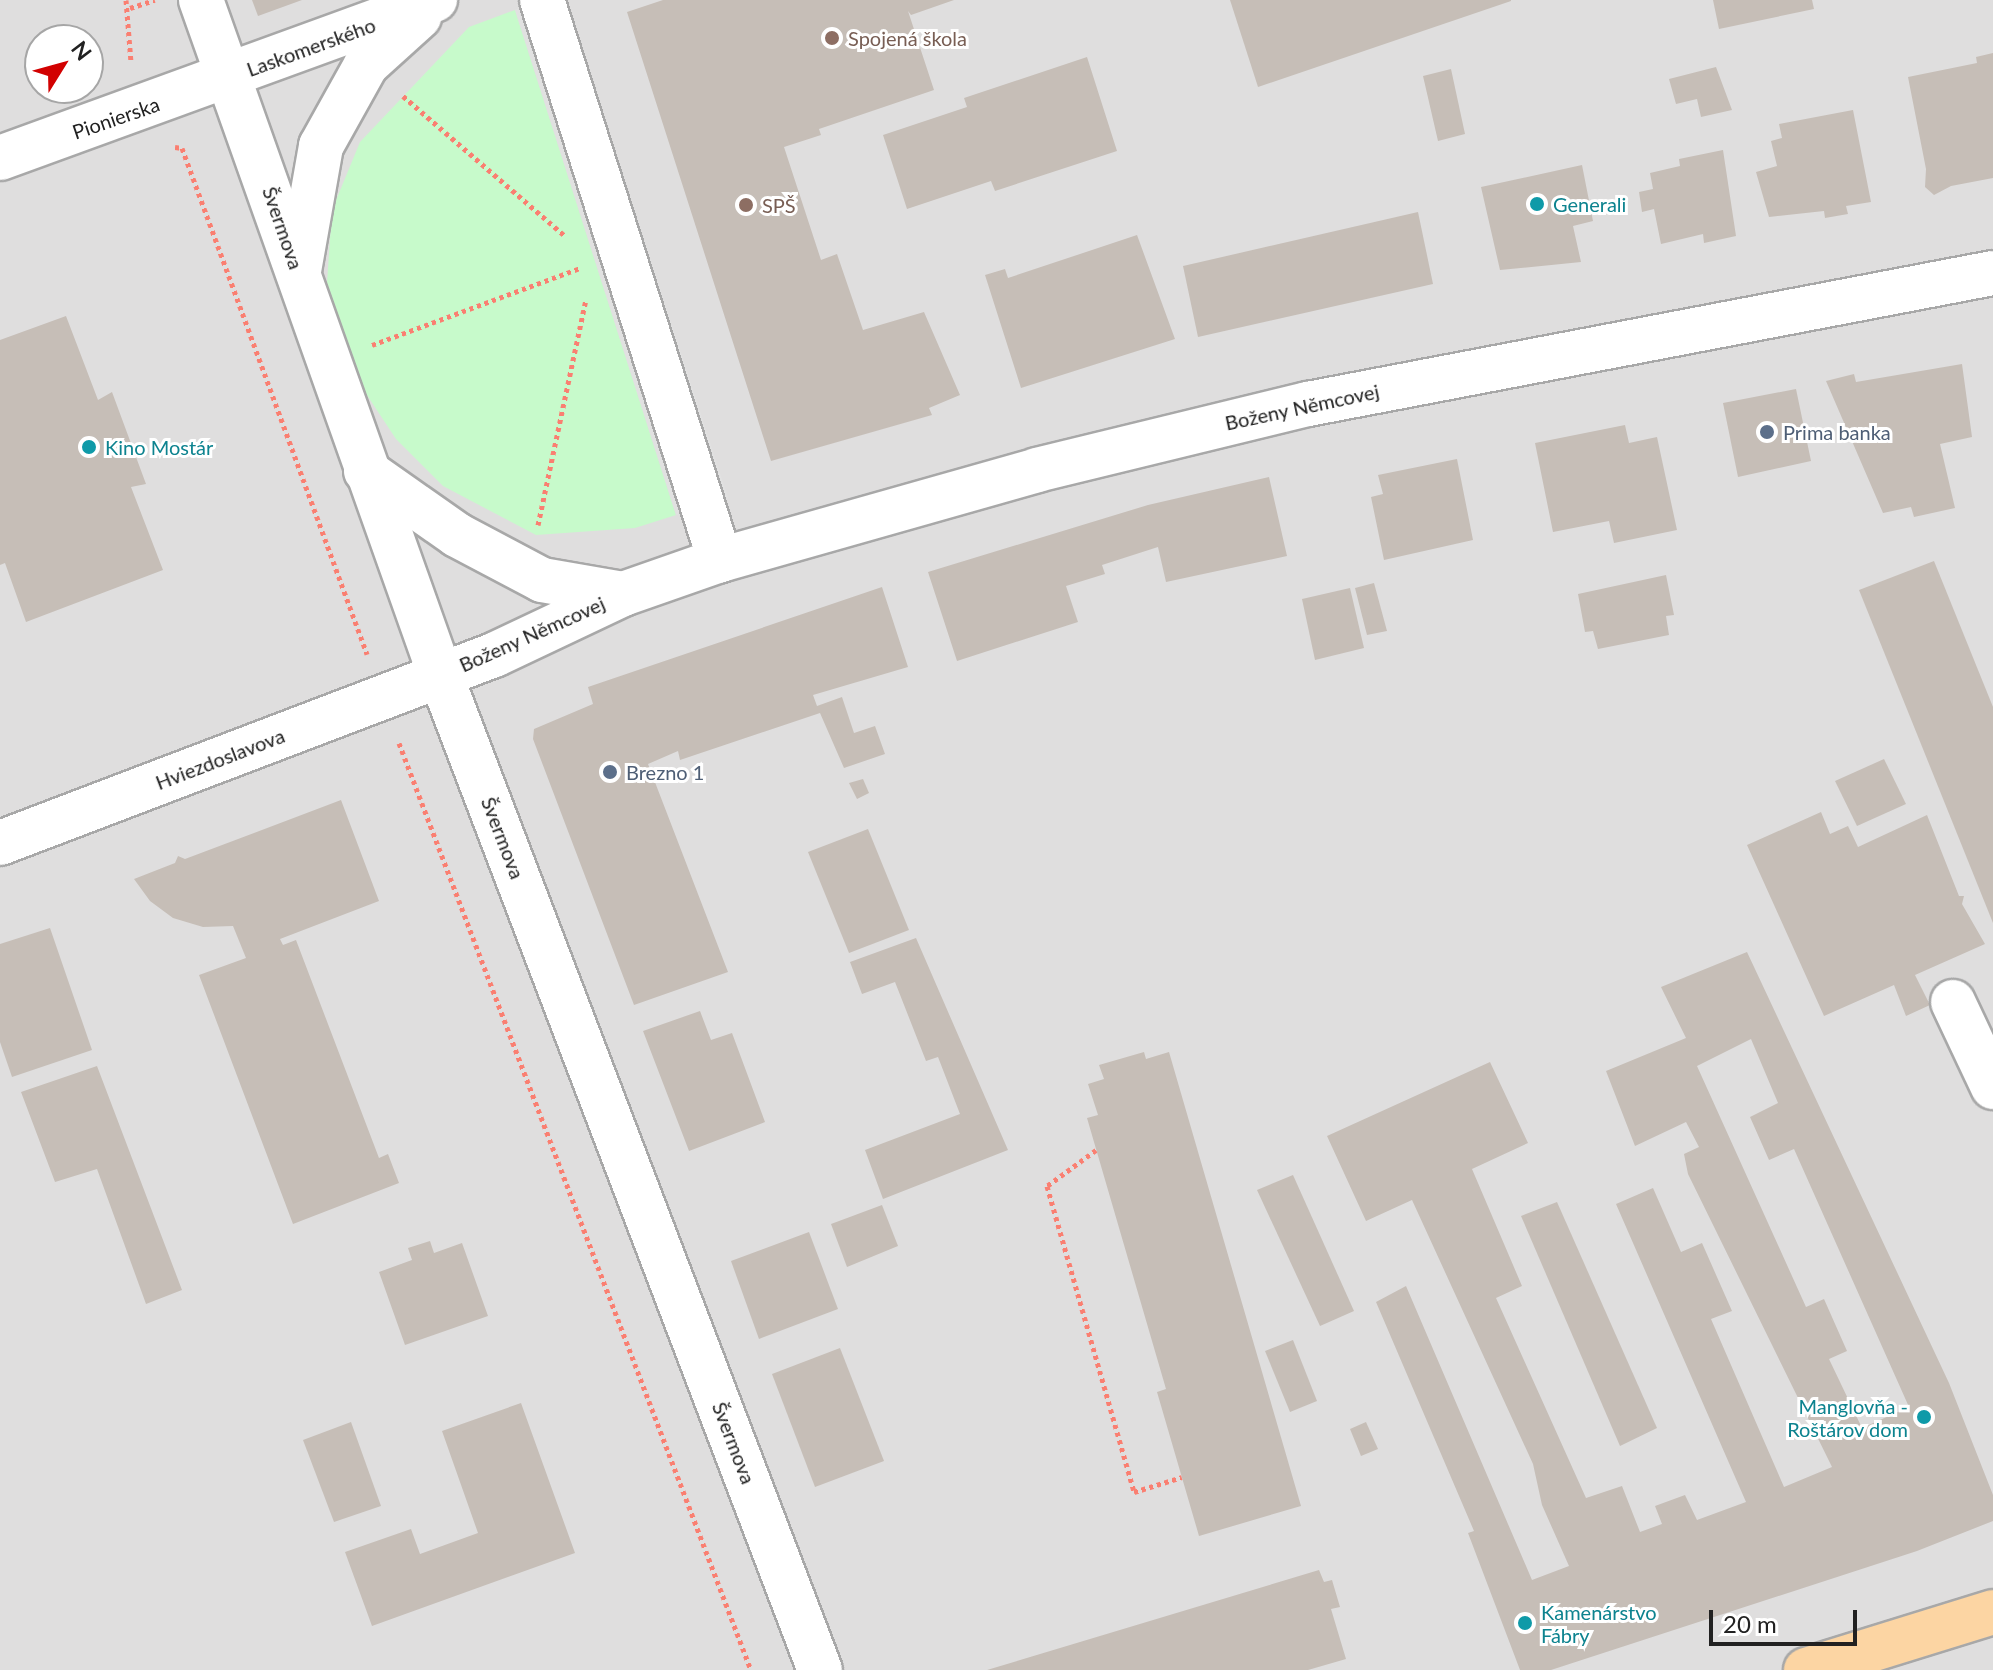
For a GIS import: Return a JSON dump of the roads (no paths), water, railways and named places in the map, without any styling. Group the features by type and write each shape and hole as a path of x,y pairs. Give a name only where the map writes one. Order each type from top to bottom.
{"main road":[{"path":"1806,1670 1993,1612"}],"street":[{"name":"Švermova","path":"201,0 231,76 366,471 440,674 820,1670"},
{"name":"Laskomerského","path":"231,76 437,0"},
{"name":"Laskomerského","path":"298,273 321,146 366,65 437,0"},
{"path":"542,0 608,259 720,560"},
{"name":"Pionierska","path":"0,158 231,76"},
{"name":"Boženy Němcovej","path":"440,674 494,655 623,594 720,560 1037,470 1308,404 1993,273"},
{"name":"Boženy Němcovej","path":"366,471 457,535 542,580 623,594"},
{"name":"Hviezdoslavova","path":"0,843 440,674"},
{"path":"1953,1002 1993,1087"}],"place":[{"name":"Spojená škola","path":"832,38"},
{"name":"Generali","path":"1537,204"},
{"name":"SPŠ","path":"746,205"},
{"name":"Prima banka","path":"1767,432"},
{"name":"Kino Mostár","path":"89,447"},
{"name":"Brezno 1","path":"610,772"},
{"name":"Manglovňa - Roštárov dom","path":"1924,1417"},
{"name":"Kamenárstvo Fábry","path":"1525,1623"}]}
